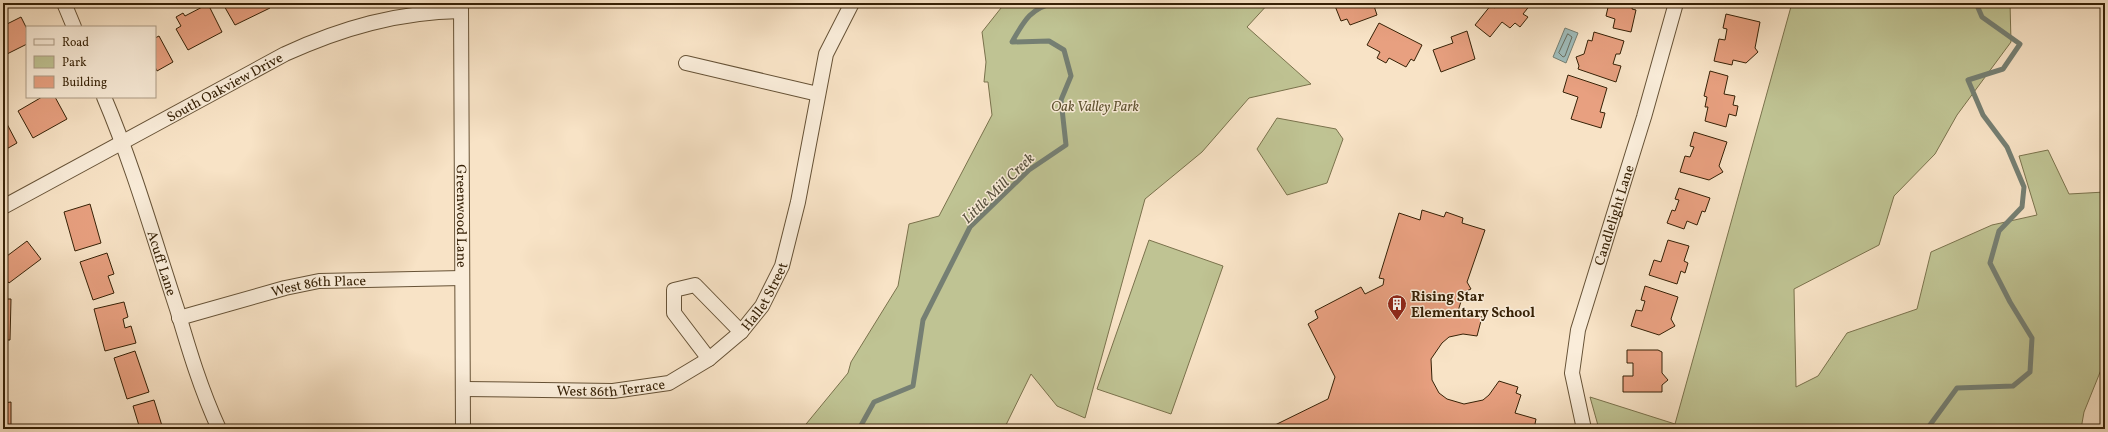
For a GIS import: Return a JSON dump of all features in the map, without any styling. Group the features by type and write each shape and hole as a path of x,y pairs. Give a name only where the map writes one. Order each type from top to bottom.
{"street":[{"path":"64,3 74,26"},
{"name":"Hallet Street","path":"709,359 674,313 674,290 695,285 741,332 762,306 782,266 788,246 826,54 852,3"},
{"name":"Candlelight Lane","path":"1584,429 1572,373 1578,330 1644,117 1676,3"},
{"name":"South Oakview Drive","path":"3,207 285,54 318,39 384,18 461,7"},
{"name":"Greenwood Lane","path":"461,7 463,429"},
{"path":"686,63 818,94"},
{"name":"Acuff Lane","path":"104,98 122,142 192,360 219,429"},
{"name":"West 86th Place","path":"179,318 285,288 319,281 462,278"},
{"name":"West 86th Terrace","path":"464,389 613,391 669,383 709,359 741,332"}],"green space":[{"name":"Oak Valley Park","path":"1005,3 1269,3 1247,27 1311,84 1249,98 1202,152 1145,199 1085,418 1057,406 1031,374 1004,429 802,429 848,373 851,362 898,286 909,224 939,216 992,115 988,82 984,82 986,62 982,32"},
{"path":"1792,3 2010,3 2011,42 1957,115 1935,154 1894,196 1879,245 1794,289 1796,387 1818,376 1847,333 1917,309 1931,252 1992,225 2037,215 2019,156 2048,150 2069,194 2105,192 2105,360 2084,412 2081,429 1599,429 1590,397 1675,424"},
{"path":"1277,118 1336,129 1343,139 1327,183 1287,195 1257,149"},
{"path":"1149,240 1223,266 1171,414 1097,389"}],"water":[{"path":"1565,28 1578,33 1566,63 1553,57"}],"building":[{"path":"267,3 270,8 235,25 223,4"},
{"path":"1336,3 1373,3 1377,15 1350,25 1347,19 1341,21 1335,6 1337,5"},
{"path":"1499,3 1531,4 1523,14 1528,17 1520,27 1515,23 1510,28 1502,22 1490,37 1475,25 1491,5 1495,8"},
{"path":"1609,3 1633,3 1632,9 1636,10 1631,32 1613,28 1615,19 1606,16"},
{"path":"1729,3 1756,3 1756,7"},
{"path":"208,4 222,32 188,50 176,29 181,26 176,17 183,13 185,16"},
{"path":"1726,14 1760,22 1755,48 1758,52 1746,63 1733,60 1732,65 1714,61 1719,39 1725,40 1727,29 1723,28"},
{"path":"21,17 26,27 26,44 3,56 3,26"},
{"path":"1379,23 1422,45 1414,61 1411,59 1406,67 1389,58 1386,63 1377,58 1380,52 1367,45"},
{"path":"1467,31 1475,59 1441,72 1433,50 1453,43 1451,37"},
{"path":"1594,32 1624,41 1620,54 1616,54 1613,64 1621,66 1616,82 1578,69 1579,66 1576,57 1584,54 1588,40 1592,41"},
{"path":"159,36 173,62 157,71 156,69 156,38"},
{"path":"1710,71 1728,76 1724,94 1735,96 1733,105 1738,106 1736,116 1729,114 1726,127 1705,121 1708,107 1705,107 1707,97 1704,96"},
{"path":"1568,75 1607,88 1600,112 1605,113 1601,128 1571,119 1578,97 1563,92"},
{"path":"40,98 56,98 67,119 33,138 18,111"},
{"path":"7,124 17,143 3,151 3,126"},
{"path":"1694,132 1727,142 1719,166 1723,172 1709,180 1680,172 1685,156 1690,157 1694,147 1690,146"},
{"path":"1679,188 1710,198 1705,212 1702,211 1697,225 1687,221 1684,229 1667,223 1672,210 1675,211 1679,200 1675,199"},
{"path":"90,204 101,243 75,251 64,212"},
{"name":"Rising Star Elementary School","path":"1422,210 1444,217 1446,212 1463,218 1462,223 1485,230 1467,282 1471,289 1464,292 1458,311 1482,317 1477,336 1463,334 1449,337 1442,343 1431,359 1432,380 1439,393 1447,399 1464,404 1483,400 1489,395 1499,381 1518,387 1516,393 1521,395 1515,413 1536,419 1534,429 1277,429 1275,425 1328,399 1335,377 1308,324 1318,318 1315,311 1361,287 1365,294 1383,285 1384,279 1379,278 1399,213 1420,220"},
{"path":"1668,240 1689,246 1684,261 1688,263 1685,273 1681,271 1677,284 1649,275 1654,260 1661,262"},
{"path":"27,241 41,259 9,283 3,276 3,259"},
{"path":"107,253 114,274 108,276 114,293 93,300 80,262"},
{"path":"1645,286 1678,297 1671,319 1675,326 1659,335 1631,326 1636,310 1642,311 1645,301 1641,300"},
{"path":"3,299 11,299 10,340 3,340"},
{"path":"124,302 128,317 123,319 125,328 131,326 136,343 105,351 94,309"},
{"path":"1627,350 1658,350 1662,352 1662,373 1668,380 1662,385 1662,392 1623,392 1623,376 1633,376 1633,363 1627,363"},
{"path":"135,351 149,392 127,399 114,358"},
{"path":"3,360 7,360 6,391 3,391"},
{"path":"154,400 163,429 140,429 133,406"},
{"path":"11,402 11,429 3,429 3,403"}],"waterway":[{"name":"Little Mill Creek","path":"859,429 874,402 913,386 923,320 970,227 1029,170 1066,145 1061,100 1071,76 1064,50 1049,41 1012,42 1028,17 1046,5 1054,3"},
{"path":"1927,429 1957,388 2013,386 2030,372 2032,338 2010,302 1990,263 1999,231 2022,207 2024,187 2007,147 1983,115 1968,80 2003,69 2020,44 1982,17 1976,3"}],"place":[{"name":"Rising Star Elementary School","path":"1397,321"}]}
